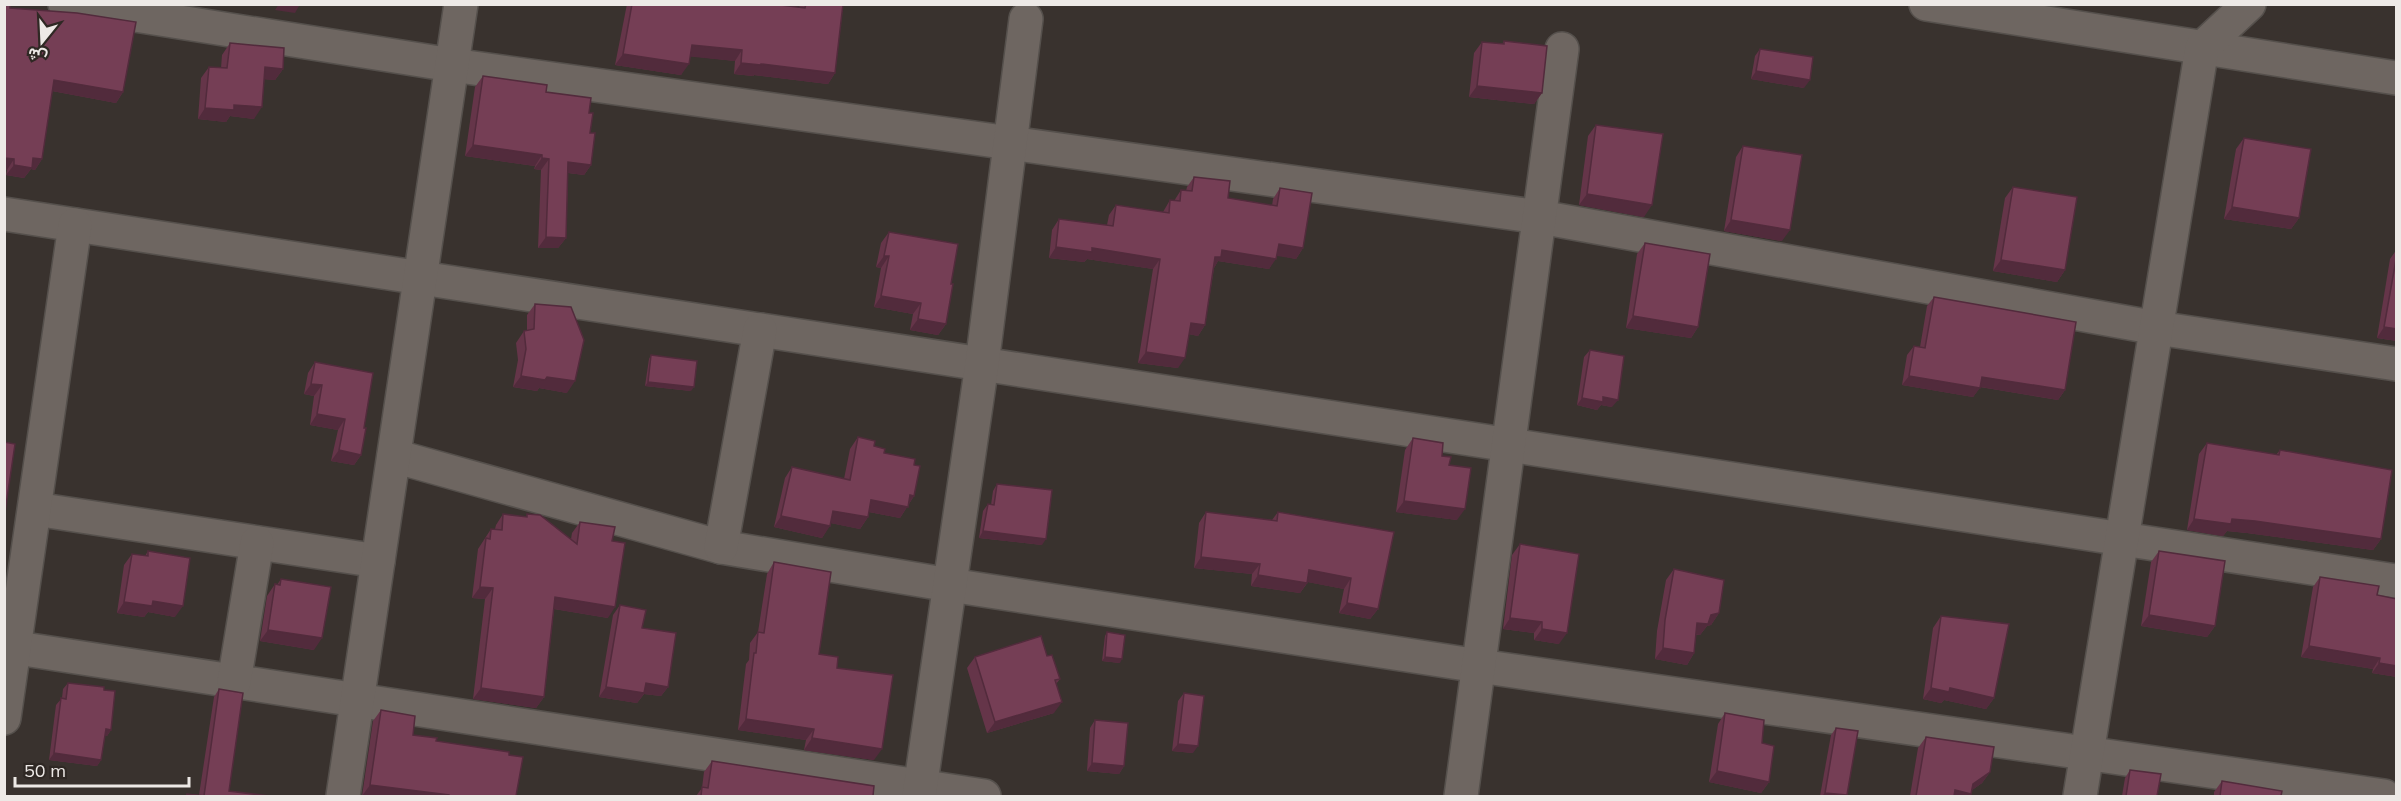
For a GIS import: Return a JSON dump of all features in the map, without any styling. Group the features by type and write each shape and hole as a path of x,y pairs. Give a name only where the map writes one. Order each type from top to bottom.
{"street":[{"path":"65,4 452,65 1540,217 2157,328 2397,364"},
{"path":"343,796 461,4"},
{"path":"1926,4 2397,78"},
{"path":"2080,796 2202,48 2249,4"},
{"path":"919,792 982,364 1026,19"},
{"path":"1461,796 1562,49"},
{"path":"4,214 2397,581"},
{"path":"4,718 9,647 34,509 75,225"},
{"path":"722,547 760,330"},
{"path":"394,456 722,547 950,585 1479,666 2384,796"},
{"path":"34,509 378,561"},
{"path":"234,682 257,543"},
{"path":"9,647 919,792 984,796"}],"building":[{"path":"4,4 10,4 10,8 77,13 136,22 123,92 54,80 42,159 33,158 32,168 14,165 14,159 4,158"},
{"path":"632,4 772,4 805,8 806,4 843,4 835,73 741,63 742,50 692,45 689,64 623,54"},
{"path":"1504,41 1547,46 1542,93 1477,86 1482,42 1504,44"},
{"path":"230,43 284,48 283,69 265,67 262,107 234,105 234,110 205,108 209,67 227,68"},
{"path":"1760,49 1813,57 1810,80 1756,71"},
{"path":"483,76 547,85 546,92 591,98 589,113 593,113 590,133 595,133 591,165 568,162 566,238 546,237 549,159 542,158 542,155 473,145"},
{"path":"1596,125 1663,134 1652,205 1587,194"},
{"path":"2244,138 2311,149 2299,218 2232,207"},
{"path":"1743,146 1802,155 1790,230 1731,220"},
{"path":"1194,177 1230,181 1228,198 1277,206 1280,188 1312,193 1303,248 1279,244 1276,259 1222,250 1221,257 1215,257 1205,325 1191,323 1185,358 1146,352 1160,259 1092,248 1092,252 1056,247 1059,219 1113,226 1116,205 1169,213 1170,200 1180,201 1181,190 1192,191"},
{"path":"2013,187 2077,197 2065,270 2001,260"},
{"path":"889,232 958,244 946,324 918,319 921,303 881,296 889,256 884,256"},
{"path":"1645,243 1710,254 1698,327 1633,316"},
{"path":"2397,254 2397,329 2384,327"},
{"path":"1934,297 2076,322 2065,390 1982,377 1980,388 1909,376 1914,346 1925,348"},
{"path":"535,304 571,307 584,340 575,381 521,376 526,349 524,331 534,329"},
{"path":"1590,350 1624,356 1618,400 1603,397 1603,402 1582,398"},
{"path":"651,355 697,361 694,387 648,382"},
{"path":"315,362 373,373 361,455 339,450 345,419 317,414 322,385 311,384"},
{"path":"858,437 875,441 874,446 885,449 884,453 915,459 914,465 920,466 914,496 910,495 908,507 871,500 868,517 833,511 830,526 781,516 792,467 850,480"},
{"path":"1413,438 1443,443 1442,456 1451,457 1449,465 1471,468 1465,509 1404,501"},
{"path":"4,442 15,444 5,512 4,512"},
{"path":"2207,443 2279,455 2280,450 2392,470 2381,539 2255,521 2232,519 2231,524 2194,519"},
{"path":"997,484 1052,490 1046,539 983,531 988,504 994,505"},
{"path":"1206,512 1277,521 1278,512 1394,532 1378,609 1347,603 1351,578 1309,570 1307,583 1258,575 1260,564 1201,557"},
{"path":"503,514 527,517 527,514 540,515 577,544 580,522 615,527 612,541 625,543 615,607 555,597 544,697 481,688 493,588 480,587 486,538 490,539 491,529 502,530"},
{"path":"1520,544 1579,554 1567,633 1542,629 1542,622 1510,618"},
{"path":"148,551 190,558 183,606 153,601 152,606 124,602 132,554 148,556"},
{"path":"2159,551 2225,561 2215,626 2149,615"},
{"path":"774,562 831,572 819,654 838,657 837,668 893,675 882,749 812,738 814,729 746,719 754,653 756,653 758,632 764,633"},
{"path":"1674,569 1724,580 1719,613 1711,615 1708,624 1697,623 1694,653 1663,648 1665,620"},
{"path":"2320,577 2379,586 2377,595 2397,599 2397,666 2379,663 2380,658 2309,646"},
{"path":"281,579 331,587 322,638 268,630 275,584 280,585"},
{"path":"620,605 646,610 642,628 676,633 668,687 646,683 644,693 606,687"},
{"path":"1941,616 2009,624 1994,698 1950,688 1949,692 1931,688"},
{"path":"1107,632 1125,635 1122,659 1105,657"},
{"path":"1041,636 1047,656 1052,655 1060,679 1055,680 1062,702 995,722 975,657"},
{"path":"68,683 104,687 104,690 115,691 111,730 106,729 101,760 54,753 61,698 66,699"},
{"path":"219,689 243,693 229,791 269,796 204,796"},
{"path":"1184,693 1204,696 1198,746 1178,744"},
{"path":"381,710 415,716 413,735 437,738 436,741 509,752 509,755 523,757 516,796 449,796 370,785"},
{"path":"1725,713 1764,720 1762,743 1774,746 1769,782 1717,771"},
{"path":"1095,720 1128,723 1124,766 1092,763"},
{"path":"1836,728 1858,731 1847,795 1825,793"},
{"path":"1926,737 1994,747 1990,772 1973,784 1971,794 1955,790 1954,796 1916,796"},
{"path":"712,761 874,786 873,796 701,796 702,787 708,788"},
{"path":"2130,770 2161,774 2157,796 2126,796"},
{"path":"2222,781 2282,791 2281,796 2220,796"}]}
